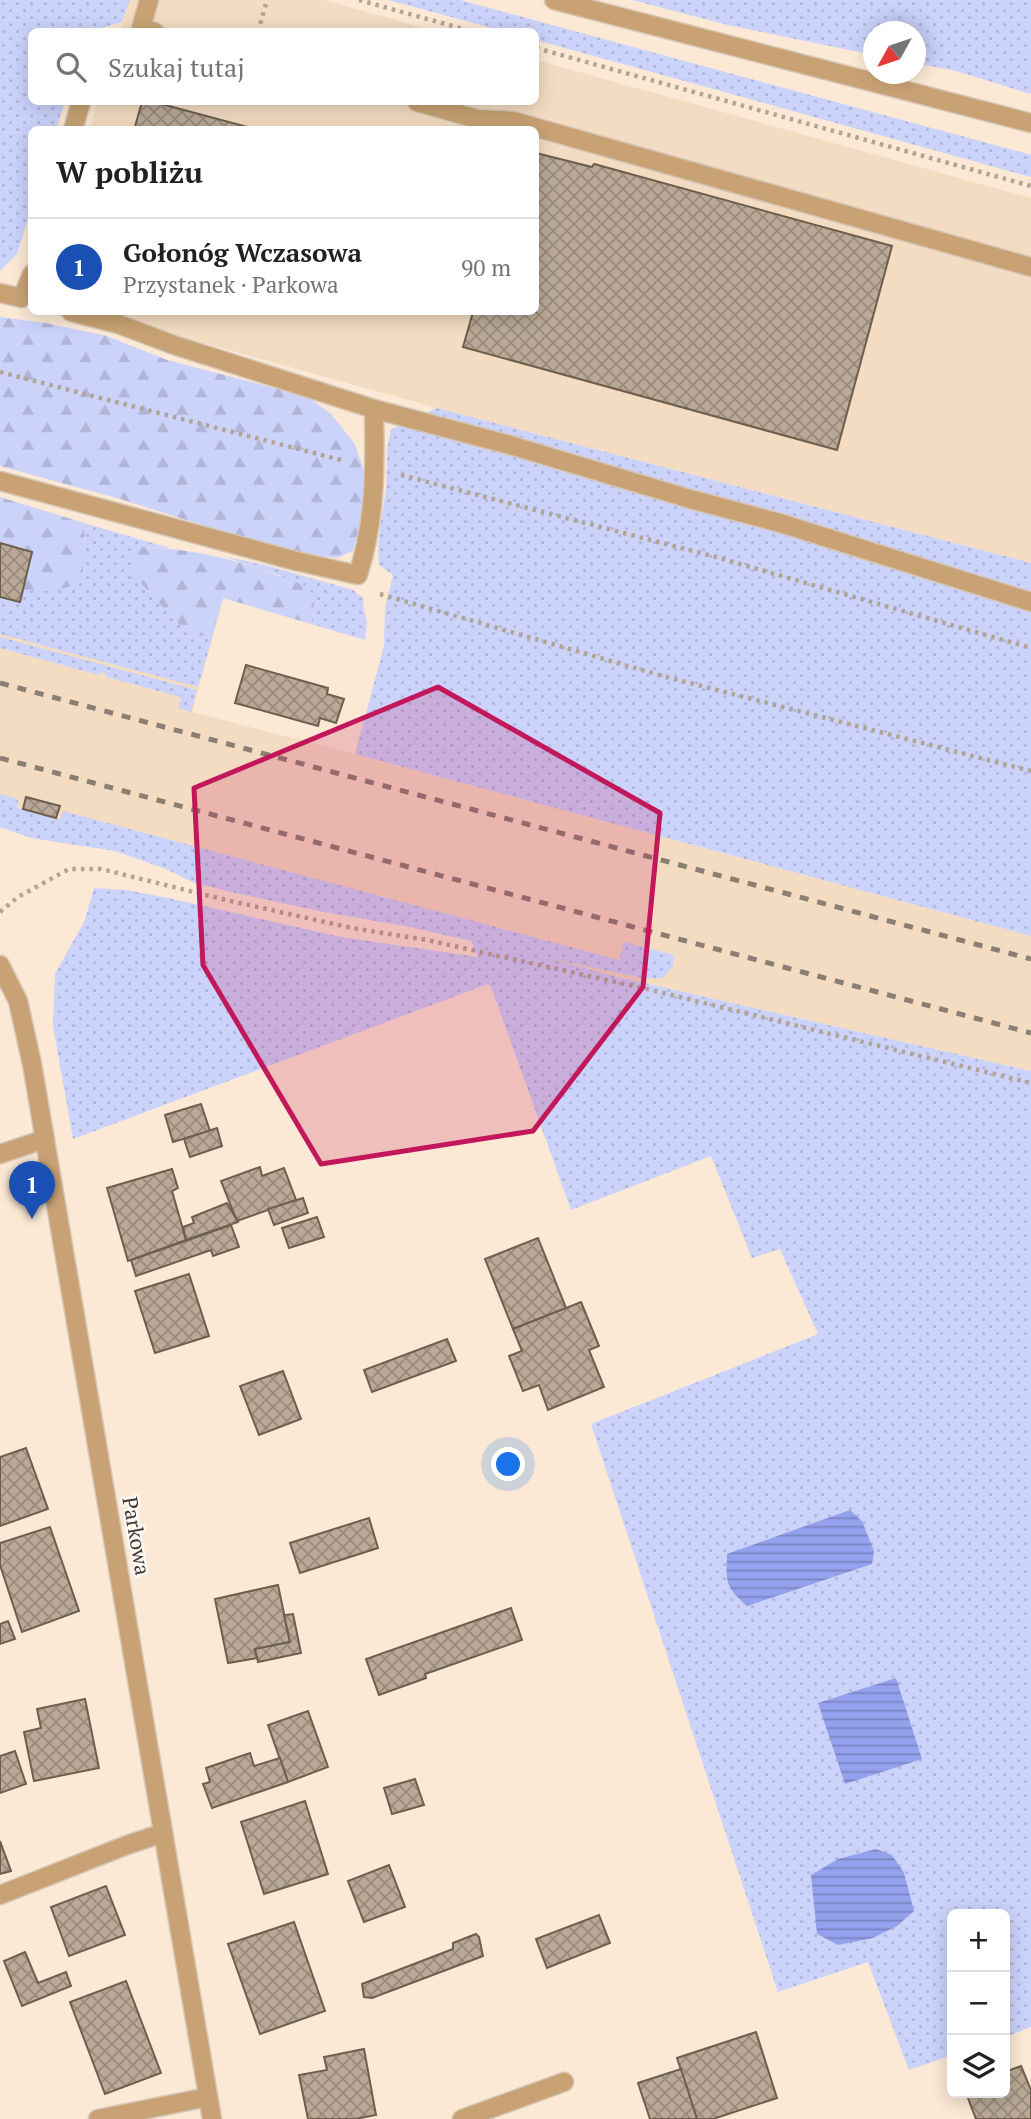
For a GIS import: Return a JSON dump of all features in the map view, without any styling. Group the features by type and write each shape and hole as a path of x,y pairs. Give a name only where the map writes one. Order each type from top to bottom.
{"street":[{"path":"144,28 149,0"},
{"path":"554,0 1031,123"},
{"path":"74,126 80,105"},
{"path":"428,105 477,119 513,121 531,126"},
{"path":"539,128 1031,267"},
{"path":"0,293 27,299"},
{"path":"83,315 118,324 174,345 374,409 510,445 793,527 1031,601"},
{"path":"0,481 296,561 358,575 367,546 374,502 374,409"},
{"name":"Parkowa","path":"0,965 18,1001 32,1064 212,2119"},
{"path":"0,1154 45,1139"},
{"path":"0,1895 163,1833"},
{"path":"463,2119 564,2082"},
{"path":"99,2119 208,2097"}],"path":[{"path":"259,28 267,0"},
{"path":"359,0 460,28"},
{"path":"539,49 1031,186"},
{"path":"0,372 716,556 1031,648"},
{"path":"374,592 659,675 1031,771"},
{"path":"0,912 18,897 69,869 101,869 352,928 427,940 647,989 1031,1083"}],"highlighted area":[{"path":"438,687 660,813 643,987 533,1131 321,1164 203,965 194,788"}],"shaded area":[{"path":"130,0 324,0 424,28 120,28"},
{"path":"539,61 1031,198 1031,563 437,408 104,315 539,315 539,126 91,126 96,105 539,105"},
{"path":"0,516 228,582 192,712 1031,936 1031,1071 618,977 470,939 0,809"}],"green space":[{"path":"0,0 130,0 122,22 101,28 28,28 28,105 64,105 57,126 28,126 28,219 17,254 0,271"},
{"path":"388,0 460,0 1028,154 1031,155 1031,177 539,41 539,28 492,28"},
{"path":"632,0 1031,0 1031,94 956,71 926,65 926,21 863,21 863,53 728,25"},
{"path":"0,317 46,323 107,336 167,360 308,397 331,414 355,444 365,475 364,509 353,551 337,558 288,552 120,499 0,466"},
{"path":"437,408 1031,563 1031,936 355,754 384,646 385,608 393,575 379,565 378,555 389,437 391,429"},
{"path":"0,497 84,523 85,553 81,583 54,591 23,591 32,552 0,543"},
{"path":"84,523 170,548 142,547 138,580 187,633 212,638 198,687 0,634 0,597 20,602 23,591 54,591 85,553"},
{"path":"142,547 186,551 227,559 308,587 315,598 311,624 223,598 212,638 187,633 138,580 134,572 133,550"},
{"path":"222,556 353,590 364,599 367,622 365,640 311,624 315,598 279,575"},
{"path":"0,637 197,690 191,712 178,708 181,697 106,677 106,674 99,672 99,675 0,648"},
{"path":"0,794 18,799 17,808 60,820 63,811 619,960 624,942 674,955 673,966 663,978 642,978 547,958 618,977 1031,1071 1031,2027 1010,2035 1010,1909 947,1909 947,2057 909,2070 868,1962 778,1992 591,1424 818,1334 780,1249 752,1258 711,1156 571,1210 488,984 73,1139 53,1026 55,974 85,920 94,888 126,890 168,898 341,937 478,957 471,941 235,893 192,882 166,869 115,851 31,838 0,827"}],"water":[{"path":"850,1510 862,1521 874,1551 872,1564 747,1606 734,1594 727,1578 727,1554"},
{"path":"896,1678 922,1759 845,1784 818,1703"},
{"path":"876,1849 892,1855 904,1873 914,1911 897,1926 873,1938 838,1945 817,1934 811,1875 838,1859"}],"building":[{"path":"141,105 165,105 244,126 135,126"},
{"path":"539,154 592,167 594,164 892,246 837,450 463,347 472,315 539,315"},
{"path":"0,543 32,552 20,602 0,597"},
{"path":"246,665 328,688 327,694 344,699 336,723 320,718 318,726 235,703"},
{"path":"26,797 60,806 56,818 23,809"},
{"path":"201,1104 210,1131 173,1142 165,1115"},
{"path":"217,1128 222,1146 190,1157 184,1139"},
{"path":"260,1167 262,1176 284,1168 296,1200 237,1221 221,1181"},
{"path":"172,1169 178,1188 172,1191 186,1240 128,1261 107,1188"},
{"path":"303,1198 308,1213 274,1225 268,1209"},
{"path":"227,1203 238,1222 186,1240 183,1227 194,1223 192,1217"},
{"path":"317,1217 324,1237 289,1248 282,1228"},
{"path":"231,1225 239,1247 213,1256 211,1250 136,1276 131,1260"},
{"path":"538,1238 566,1308 513,1329 485,1259"},
{"path":"189,1274 209,1336 155,1353 135,1291"},
{"path":"581,1302 599,1346 589,1350 604,1387 548,1410 539,1385 523,1391 509,1356 522,1351 513,1329"},
{"path":"447,1339 456,1361 372,1392 364,1370"},
{"path":"283,1371 301,1419 259,1435 240,1386"},
{"path":"26,1448 48,1509 0,1526 0,1457"},
{"path":"369,1518 378,1548 300,1573 290,1543"},
{"path":"50,1527 79,1611 22,1632 0,1565 0,1543"},
{"path":"278,1585 290,1642 255,1649 257,1658 228,1663 215,1599"},
{"path":"511,1608 522,1640 425,1674 426,1678 379,1695 366,1659"},
{"path":"293,1614 301,1653 258,1662 255,1649 290,1642 284,1615"},
{"path":"8,1621 15,1639 0,1644 0,1624"},
{"path":"85,1699 99,1768 34,1781 24,1732 41,1728 37,1709"},
{"path":"308,1711 328,1767 288,1782 268,1725"},
{"path":"15,1751 26,1784 0,1793 0,1756"},
{"path":"250,1753 254,1766 280,1758 288,1782 212,1808 203,1784 210,1782 206,1768"},
{"path":"415,1779 424,1805 392,1814 384,1788"},
{"path":"305,1801 328,1874 264,1894 241,1822"},
{"path":"0,1841 11,1871 0,1874"},
{"path":"389,1865 405,1907 364,1922 348,1881"},
{"path":"106,1886 125,1935 69,1956 51,1907"},
{"path":"599,1915 610,1943 547,1968 536,1939"},
{"path":"294,1922 325,2011 260,2034 228,1944"},
{"path":"476,1934 483,1956 372,1998 364,1997 362,1984 453,1949 453,1943"},
{"path":"25,1952 38,1983 66,1972 71,1986 22,2006 4,1961"},
{"path":"126,1981 161,2073 105,2094 70,2002"},
{"path":"756,2032 777,2098 713,2119 697,2119 677,2058"},
{"path":"364,2049 376,2115 355,2119 308,2119 299,2075 327,2070 324,2057"},
{"path":"1021,2066 1031,2090 1031,2119 976,2119 968,2098 1010,2098 1010,2070"},
{"path":"681,2069 697,2119 650,2119 638,2083"}],"railway":[{"path":"0,683 1031,959"},
{"path":"0,758 1031,1033"}],"place":[{"name":"Gołonóg Wczasowa","path":"32,1219"}]}
